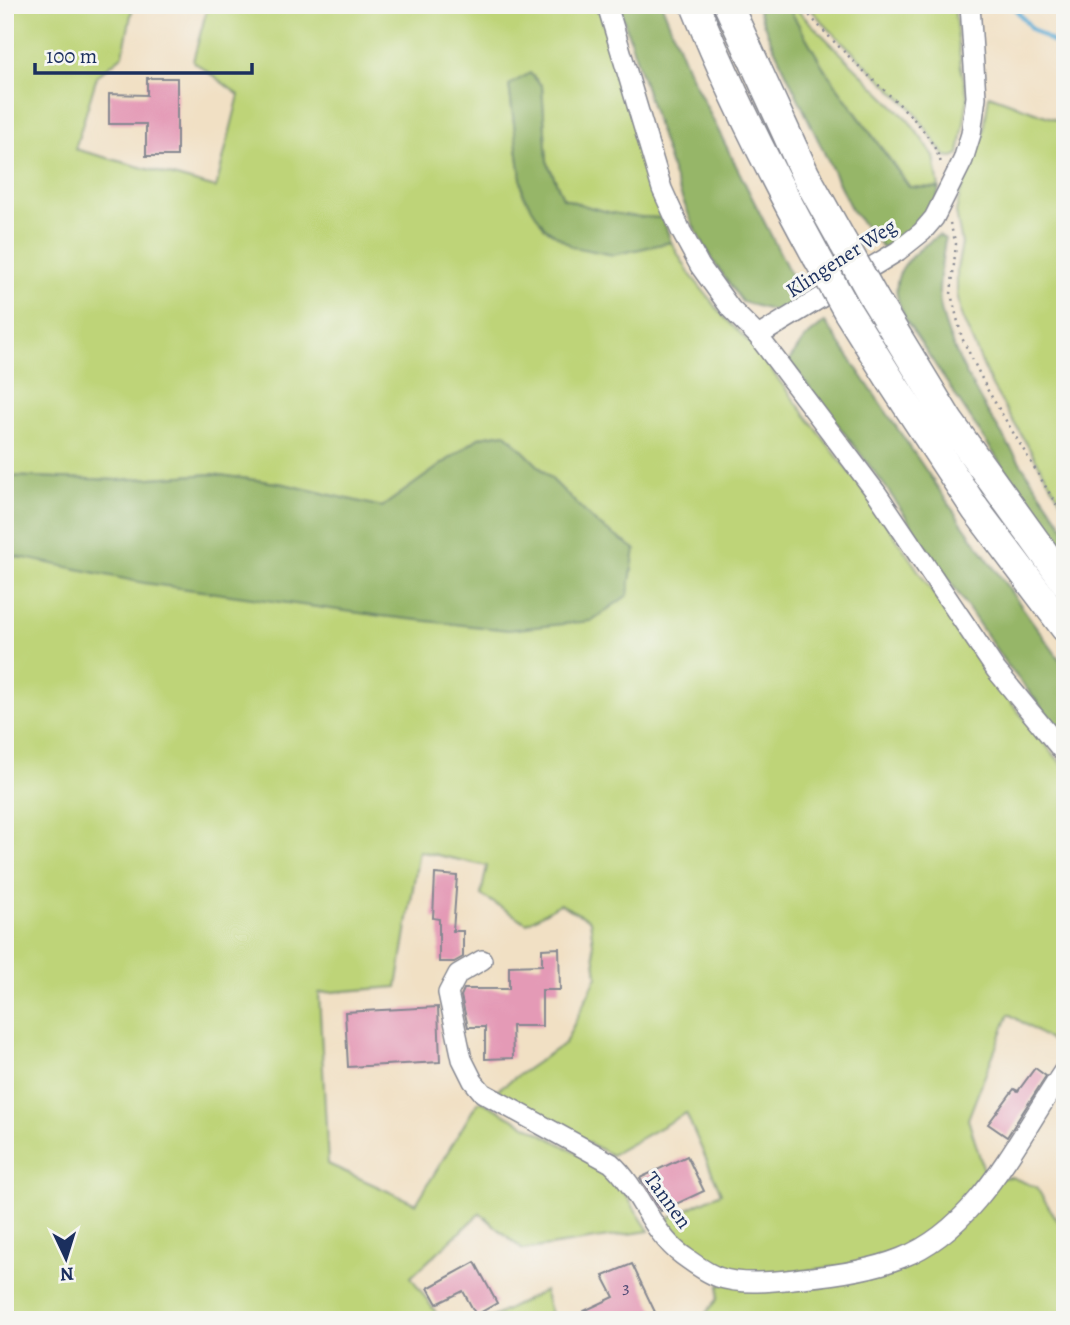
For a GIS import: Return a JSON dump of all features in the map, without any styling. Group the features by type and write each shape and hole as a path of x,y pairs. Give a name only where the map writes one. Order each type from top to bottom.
{"highway":[{"path":"695,5 716,58 758,147 848,312 892,384 976,510 1065,628"},
{"path":"728,5 805,174 874,298 949,421 1065,582"}],"street":[{"path":"607,5 662,189 700,266 732,309 758,337 878,495 996,670 1065,754"},
{"name":"Klingener Weg","path":"758,337 898,251 922,232 945,196 963,160 971,134 976,97 970,5"},
{"name":"Tannen","path":"482,960 458,974 448,993 463,1059 473,1081 483,1093 611,1163 620,1171 652,1224 680,1254 718,1277 760,1282 822,1276 901,1258 934,1241 961,1220 986,1190 1065,1069"}],"path":[{"path":"800,5 825,33 910,115 938,152 956,244 951,294 962,338 987,389 1065,519"}],"green space":[{"path":"5,5 133,5 123,55 97,76 75,149 216,188 239,95 193,61 208,5 598,5 663,218 612,213 563,198 547,161 542,86 509,85 523,194 613,255 671,242 689,273 725,318 752,345 872,502 989,676 1065,768 1065,1050 1009,1014 968,1119 987,1180 931,1237 865,1263 759,1277 721,1267 683,1246 662,1221 721,1193 686,1113 611,1155 494,1092 565,1043 597,976 590,920 560,904 527,923 481,895 487,866 419,851 397,987 319,993 328,1164 416,1204 481,1101 596,1163 613,1175 649,1231 523,1250 480,1213 411,1277 441,1320 5,1320 5,554 21,558 635,550 596,523 505,433 480,437 382,507 284,484 213,474 118,480 5,476"},
{"path":"619,5 662,5 689,72 803,299 774,311 742,302 711,258 693,225 676,183"},
{"path":"756,5 787,5 825,70 909,187 939,188 933,207 926,215 884,249 852,211"},
{"path":"787,5 792,5 908,120 934,156 939,188 910,187 825,70"},
{"path":"807,5 954,5 961,67 968,98 959,154 953,157 945,156 913,110"},
{"path":"530,73 542,86 547,161 563,198 612,213 663,218 671,242 613,255 573,247 544,227 523,194 509,85"},
{"path":"989,95 1065,123 1065,508 992,386 961,315 957,269 962,244 956,212 960,194 983,136"},
{"path":"939,235 945,239 939,292 943,318 954,348 989,414 1065,529 1065,554 1014,484 907,322 900,305 897,285 903,267"},
{"path":"825,322 961,522 1065,667 1065,736 1004,661 885,486 789,361 804,339"},
{"path":"505,433 596,523 635,549 628,595 591,621 508,630 381,616 144,583 5,554 5,476 118,480 213,474 284,484 382,507 480,437"},
{"path":"1011,1177 1036,1187 1065,1232 1065,1320 700,1320 718,1299 719,1285 903,1263 999,1178"},
{"path":"544,1291 553,1320 487,1320"}],"building":[{"path":"147,78 177,78 177,156 146,156 146,124 109,124 109,94 147,95"},
{"path":"435,874 457,876 453,931 463,931 463,957 454,962 439,962 439,919 433,918"},
{"path":"559,948 560,990 542,990 542,1026 512,1026 513,1058 485,1059 485,1027 468,1027 461,996 464,989 509,989 509,966 542,965 542,949"},
{"path":"438,1007 440,1062 348,1067 345,1012"},
{"path":"1035,1068 1046,1076 1007,1137 988,1124 1014,1089 1018,1091"},
{"path":"687,1156 704,1191 661,1211 640,1178"},
{"path":"475,1262 497,1303 476,1315 463,1291 437,1304 428,1288"},
{"path":"632,1264 655,1312 639,1320 588,1320 584,1311 614,1297 603,1276"}],"waterway":[{"path":"1012,5 1032,29 1065,50"}]}
